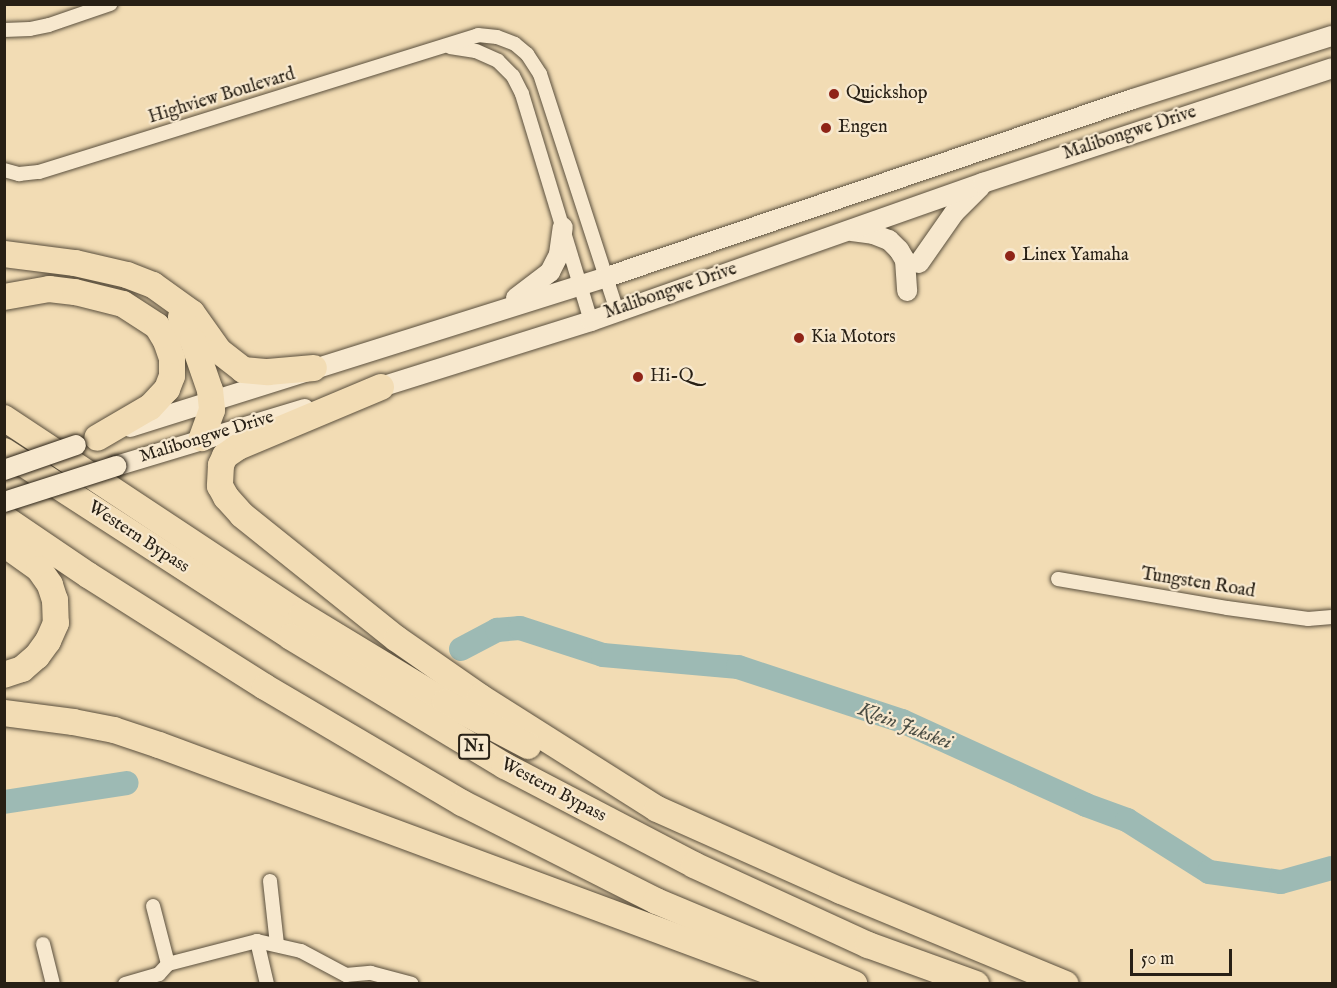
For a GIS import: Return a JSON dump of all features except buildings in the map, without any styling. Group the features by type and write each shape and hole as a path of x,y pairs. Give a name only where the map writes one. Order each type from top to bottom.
{"highway":[{"path":"4,254 75,263 127,274 153,285 192,313 219,351 243,370 268,372 314,368"},
{"path":"4,297 39,290 75,292 123,304 157,326 166,341 172,358 172,376 167,389 150,407 87,441"},
{"path":"171,298 193,341 211,400 210,420 202,438"},
{"path":"381,387 238,447 225,456 221,465 220,486 226,497 242,515 397,639 490,704 657,809"},
{"path":"4,418 302,615 445,702 568,768 841,891 1065,984"},
{"name":"Western Bypass","path":"4,451 291,637 505,766 694,865 868,945 976,984"},
{"path":"4,518 88,575 265,687 462,803 656,901 854,984"},
{"path":"4,544 39,569 50,585 55,600 56,623 38,656 22,669 4,675"},
{"path":"4,713 84,724 159,745 803,984"}],"main road":[{"name":"Malibongwe Drive","path":"4,470 211,400 607,277 724,235 1133,99 1332,36"},
{"name":"Malibongwe Drive","path":"4,502 202,438 381,387 591,321 983,183 1332,68"},
{"path":"919,263 954,213 983,183"},
{"path":"499,310 534,287 550,272 559,254 563,227"},
{"path":"848,231 873,234 889,240 900,250 905,260 907,291"}],"street":[{"path":"4,30 30,29 49,25 110,4"},
{"name":"Highview Boulevard","path":"4,170 19,174 39,172 478,35 497,37 515,44 527,54 540,74 617,311"},
{"name":"Highview Boulevard","path":"448,46 476,51 498,61 513,76 522,94 591,321"},
{"name":"Tungsten Road","path":"1058,579 1227,608 1308,619 1332,617"},
{"path":"270,880 277,944"},
{"path":"153,906 163,974"},
{"path":"257,942 267,984"},
{"path":"125,984 163,974 257,942 277,944 301,951 343,979 371,974 412,984"},
{"path":"43,944 53,984"}],"waterway":[{"name":"Klein Jukskei","path":"461,649 497,630 520,628 603,655 738,667 902,721 1086,805 1127,820 1209,872 1281,882 1332,868"},
{"name":"Klein Jukskei","path":"4,802 127,783"}],"place":[{"name":"Quickshop","path":"834,94"},
{"name":"Engen","path":"826,128"},
{"name":"Linex Yamaha","path":"1010,256"},
{"name":"Kia Motors","path":"799,338"},
{"name":"Hi-Q","path":"638,377"}]}
